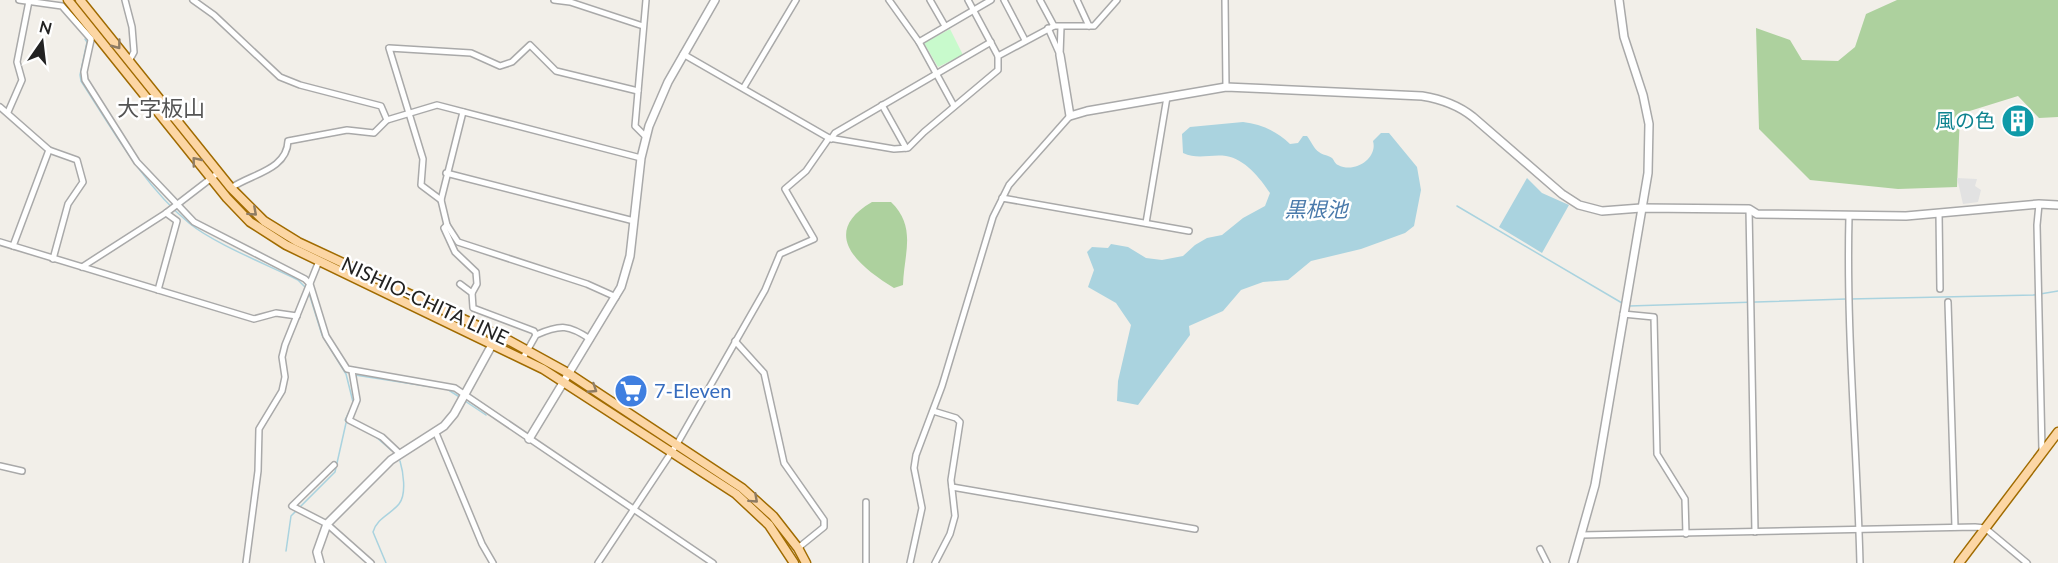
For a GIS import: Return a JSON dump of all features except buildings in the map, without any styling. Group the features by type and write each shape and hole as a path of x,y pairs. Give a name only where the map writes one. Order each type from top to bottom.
{"main road":[{"name":"NISHIO-CHITA LINE","path":"68,0 93,37 214,176 231,188 255,214 286,237 469,322 525,354 568,374 674,447 736,494 769,525 794,563"},
{"name":"NISHIO-CHITA LINE","path":"84,2 250,222 286,245 319,261 493,343 525,354 563,382 742,488 773,516 798,548 806,563"},
{"path":"1959,563 2058,432"}],"street":[{"path":"19,0 62,6 93,37 84,72 86,80 137,162 171,207 177,221 158,290"},
{"path":"125,0 132,24 134,52 129,61"},
{"path":"193,0 214,15 280,76 300,85 381,106 387,120"},
{"path":"554,0 570,2 643,26"},
{"path":"646,0 635,126 646,136"},
{"path":"529,439 616,297 630,256 641,158 656,106 715,0"},
{"path":"744,87 796,0"},
{"path":"889,0 919,42 954,106"},
{"path":"930,0 945,26"},
{"path":"683,54 830,138 894,149 906,148 998,70 998,56 968,0"},
{"path":"919,42 991,0"},
{"path":"1004,0 1025,40"},
{"path":"1040,0 1060,55 1070,116"},
{"path":"1077,0 1089,26"},
{"path":"1225,0 1226,87"},
{"path":"1573,563 1595,485 1648,173 1649,124 1643,95 1624,37 1619,0"},
{"path":"8,112 22,80 17,62 30,1"},
{"path":"998,56 1051,27 1089,26 1100,22 1115,1"},
{"path":"1060,55 1061,27"},
{"path":"598,563 674,447 765,290 780,254 814,239 785,189 806,171 835,132 991,42"},
{"path":"441,200 421,185 423,159 389,48 471,53 500,66 512,62 530,45 556,71 638,91"},
{"path":"910,563 922,508 914,468 916,455 933,411 993,217 1009,185 1070,116 1226,87 1422,96 1460,107 1541,178 1579,205 1602,211 1641,208 1749,209 1757,214 1849,216 1939,213 2039,204 2058,205"},
{"path":"1146,223 1167,97"},
{"path":"231,188 261,174 280,161 286,154 288,141 347,130 374,133 387,120 437,105 641,158"},
{"path":"882,105 906,148"},
{"path":"0,107 49,150 77,159 83,182 64,214 53,259"},
{"path":"463,112 441,200 447,225 460,243 587,284 616,297"},
{"path":"13,246 49,150"},
{"path":"446,173 634,221"},
{"path":"82,267 214,176"},
{"path":"1002,198 1189,231"},
{"path":"2039,204 2043,452"},
{"path":"171,207 200,226 304,279 326,336 345,367 352,371 450,386 463,399 529,439 713,563"},
{"path":"1749,209 1755,532"},
{"path":"1939,213 1940,289"},
{"path":"1849,216 1847,294 1850,377 1855,405 1860,563"},
{"path":"447,225 444,228 451,247 476,272 477,284 472,293 473,308 469,322"},
{"path":"0,242 254,319 276,313 297,316"},
{"path":"246,563 258,471 259,429 282,391 285,378 282,357 319,261"},
{"path":"460,284 472,293"},
{"path":"1948,302 1955,527"},
{"path":"473,308 489,312 534,331 536,335"},
{"path":"1623,311 1654,317 1657,454 1685,499 1686,534"},
{"path":"525,354 536,335 564,326 571,327 590,339"},
{"path":"735,340 765,373 784,463 824,520 824,526 798,548"},
{"path":"320,563 317,552 327,524 399,453 436,433 463,399 493,343"},
{"path":"352,371 357,400 349,420 382,437 399,453"},
{"path":"933,411 956,418 960,422 952,487 955,516 950,534 935,563"},
{"path":"436,433 482,544 493,563"},
{"path":"334,465 292,506 327,524 371,563"},
{"path":"0,466 22,471"},
{"path":"952,487 1195,529"},
{"path":"866,502 866,563"},
{"path":"1581,535 1985,528 2028,563"},
{"path":"1540,549 1547,563"}],"green space":[{"path":"1897,0 2058,0 2058,117 2039,118 2018,96 1960,114 1957,187 1898,189 1810,180 1759,129 1756,28 1790,40 1802,60 1838,61 1855,47 1866,14"},
{"path":"950,29 963,55 938,67 924,43"},
{"path":"872,202 891,202 904,221 907,241 903,285 894,288 868,270 857,259 846,237 848,225 856,214"}],"shaded area":[{"path":"1957,178 1977,179 1975,186 1981,190 1978,202 1963,204"}],"water":[{"name":"黒根池","path":"1243,122 1268,129 1280,135 1290,144 1298,143 1303,136 1307,136 1317,151 1345,167 1364,163 1372,153 1373,141 1381,133 1389,133 1417,167 1421,190 1414,226 1405,233 1361,249 1311,261 1288,280 1263,282 1241,290 1223,311 1189,326 1190,335 1138,405 1117,401 1118,381 1131,325 1116,303 1088,287 1094,270 1087,252 1092,247 1108,248 1111,244 1128,247 1146,258 1162,260 1183,256 1195,245 1207,238 1222,235 1243,218 1265,206 1270,193 1257,175 1246,165 1226,156 1194,156 1183,153 1182,134 1190,127"},
{"path":"1527,178 1542,193 1569,205 1542,253 1499,227"}],"waterway":[{"path":"85,39 87,42 80,75 81,81 130,156 157,192 199,231 298,280 305,287"},
{"path":"1457,206 1622,303"},
{"path":"308,290 322,335 346,374 353,402"},
{"path":"1850,299 2034,295 2058,291"},
{"path":"1629,306 1846,299"},
{"path":"355,375 439,388"},
{"path":"447,389 461,398"},
{"path":"465,401 486,415"},
{"path":"349,412 345,420 353,425"},
{"path":"286,551 291,516 335,472 346,423"},
{"path":"376,437 391,450"},
{"path":"386,563 373,532 378,523 396,508 401,500 404,482 400,461"}],"place":[{"name":"風の色","path":"2018,121"},
{"name":"7-Eleven","path":"631,391"}],"district":[{"name":"大字板山","path":"161,108"}]}
